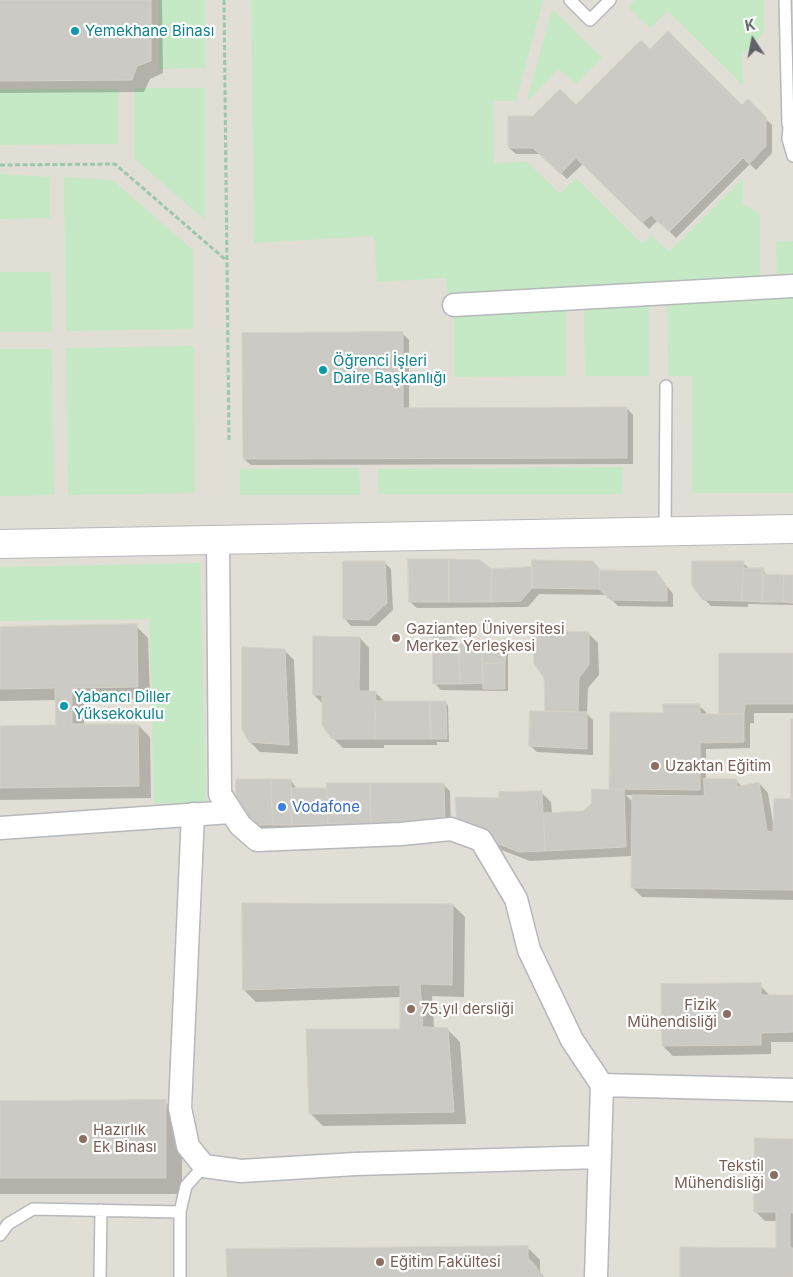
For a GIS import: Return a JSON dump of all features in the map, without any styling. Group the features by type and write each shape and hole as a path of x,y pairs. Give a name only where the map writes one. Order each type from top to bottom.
{"street":[{"path":"454,305 793,286"},
{"path":"0,544 793,529"},
{"path":"218,540 220,794 240,825 257,840 401,834 451,829 481,840 516,899 529,950 572,1040 602,1086 596,1277"},
{"path":"0,828 231,812"},
{"path":"193,814 180,1108 188,1146 204,1166 241,1171 355,1164 600,1157"},
{"path":"602,1086 793,1090"}],"lane":[{"path":"570,0 590,20 610,0"},
{"path":"786,0 788,139 793,156"},
{"path":"788,124 793,108"},
{"path":"665,531 666,386"},
{"path":"180,1277 180,1212 186,1186 204,1166"},
{"path":"0,1235 8,1224 32,1209 180,1212"},
{"path":"100,1277 101,1210"}],"path":[{"path":"224,0 229,440"},
{"path":"0,165 115,164 227,260"}],"shaded area":[{"name":"Gaziantep Üniversitesi Merkez Yerleşkesi","path":"0,0 793,0 793,1277 0,1277"}],"green space":[{"path":"159,0 205,0 205,68 159,69"},
{"path":"251,0 543,0 516,101 493,101 494,163 527,162 560,194 576,178 642,244 651,235 669,252 743,179 743,204 760,214 760,277 447,295 446,278 377,282 374,236 254,243"},
{"path":"635,0 764,0 764,33 742,55 743,85 668,11 650,28 628,7"},
{"path":"552,9 602,58 576,84 559,69 527,101"},
{"path":"134,88 205,88 205,220 134,158"},
{"path":"0,89 118,89 118,144 0,145"},
{"path":"0,174 50,177 50,218 0,219"},
{"path":"64,177 112,180 193,250 193,329 66,331"},
{"path":"793,241 793,275 777,276 776,242"},
{"path":"0,272 51,272 52,332 0,332"},
{"path":"793,297 793,493 692,493 692,376 668,376 667,304"},
{"path":"649,305 649,376 585,376 584,309"},
{"path":"566,310 566,376 454,377 454,316"},
{"path":"194,346 195,493 68,495 66,348"},
{"path":"0,349 52,349 54,495 0,496"},
{"path":"623,467 622,494 378,494 378,469"},
{"path":"359,468 360,495 240,495 240,469"},
{"path":"200,563 206,803 154,803 149,619 0,621 0,567"}],"building":[{"name":"Yemekhane Binası","path":"0,0 151,0 151,61 137,66 132,80 0,81"},
{"path":"668,31 742,105 748,99 766,117 766,146 749,164 743,158 669,232 651,215 642,223 576,158 560,174 533,148 508,148 508,116 533,116 560,89 576,105 641,40 650,49"},
{"name":"Öğrenci İşleri Daire Başkanlığı","path":"403,332 403,408 627,407 627,458 243,459 242,333"},
{"path":"408,559 449,559 449,602 409,602"},
{"path":"449,559 480,560 492,569 491,602 449,602"},
{"path":"532,560 593,561 600,570 599,589 532,588"},
{"path":"343,561 385,561 387,603 369,620 343,619"},
{"path":"692,561 744,561 742,601 703,600 692,586"},
{"path":"532,567 532,588 521,601 491,602 492,569"},
{"path":"744,568 764,568 762,602 742,601"},
{"path":"600,570 656,571 667,586 667,601 610,600 599,589"},
{"path":"764,574 784,575 783,602 762,602"},
{"path":"784,575 793,575 793,603 783,602"},
{"name":"Yabancı Diller Yüksekokulu","path":"137,624 138,687 72,688 72,724 138,724 139,786 0,788 0,726 56,725 55,688 0,689 0,627"},
{"path":"534,631 589,632 589,665 579,678 578,712 545,711 544,678 534,664"},
{"path":"433,634 452,634 459,644 460,684 433,684"},
{"path":"313,636 360,637 359,691 376,691 375,739 332,739 322,725 322,695 313,695"},
{"path":"482,643 483,683 460,684 459,644"},
{"path":"482,643 506,643 505,663 482,664"},
{"path":"242,647 285,649 289,745 249,742 242,729"},
{"path":"719,653 793,653 793,704 745,704 744,714 719,713"},
{"path":"505,663 505,689 483,689 482,664"},
{"path":"375,701 430,701 431,739 375,739"},
{"path":"430,701 446,701 447,739 431,739"},
{"name":"Uzaktan Eğitim","path":"663,704 700,704 700,714 744,714 744,742 700,743 700,790 609,789 610,712 663,713"},
{"path":"530,711 587,712 587,749 529,746"},
{"path":"791,719 793,719 793,799 791,799"},
{"path":"704,778 737,779 737,787 759,782 767,831 773,832 774,798 793,799 793,890 631,888 632,795 704,796"},
{"path":"236,779 271,779 273,825 255,825 236,803"},
{"name":"Vodafone","path":"271,779 291,779 292,825 273,825"},
{"path":"327,783 370,783 371,824 328,824"},
{"path":"370,783 444,783 445,825 371,824"},
{"path":"292,788 327,788 328,824 292,825"},
{"path":"592,789 624,790 626,847 545,851 544,813 583,811 591,804"},
{"path":"542,791 545,851 519,852 457,828 455,797 499,798 499,792"},
{"name":"75.yıl dersliği","path":"242,903 453,904 452,985 420,984 423,1027 448,1028 454,1112 309,1114 306,1029 400,1029 400,985 243,990"},
{"name":"Fizik Mühendisliği","path":"761,983 761,995 793,995 793,1032 761,1033 761,1045 662,1046 661,984"},
{"name":"Hazırlık Ek Binası","path":"166,1100 166,1178 0,1178 0,1101"},
{"name":"Tekstil Mühendisliği","path":"755,1138 793,1139 793,1213 790,1212 790,1248 793,1248 793,1277 680,1277 680,1247 776,1248 776,1212 754,1212"},
{"name":"Eğitim Fakültesi","path":"528,1246 528,1258 542,1277 227,1277 226,1249"}],"place":[{"name":"Yemekhane Binası","path":"75,31"},
{"name":"Öğrenci İşleri Daire Başkanlığı","path":"323,370"},
{"name":"Gaziantep Üniversitesi Merkez Yerleşkesi","path":"396,638"},
{"name":"Yabancı Diller Yüksekokulu","path":"64,706"},
{"name":"Uzaktan Eğitim","path":"655,766"},
{"name":"Vodafone","path":"282,807"},
{"name":"75.yıl dersliği","path":"411,1009"},
{"name":"Fizik Mühendisliği","path":"727,1014"},
{"name":"Hazırlık Ek Binası","path":"83,1139"},
{"name":"Tekstil Mühendisliği","path":"774,1175"},
{"name":"Eğitim Fakültesi","path":"380,1262"}]}
